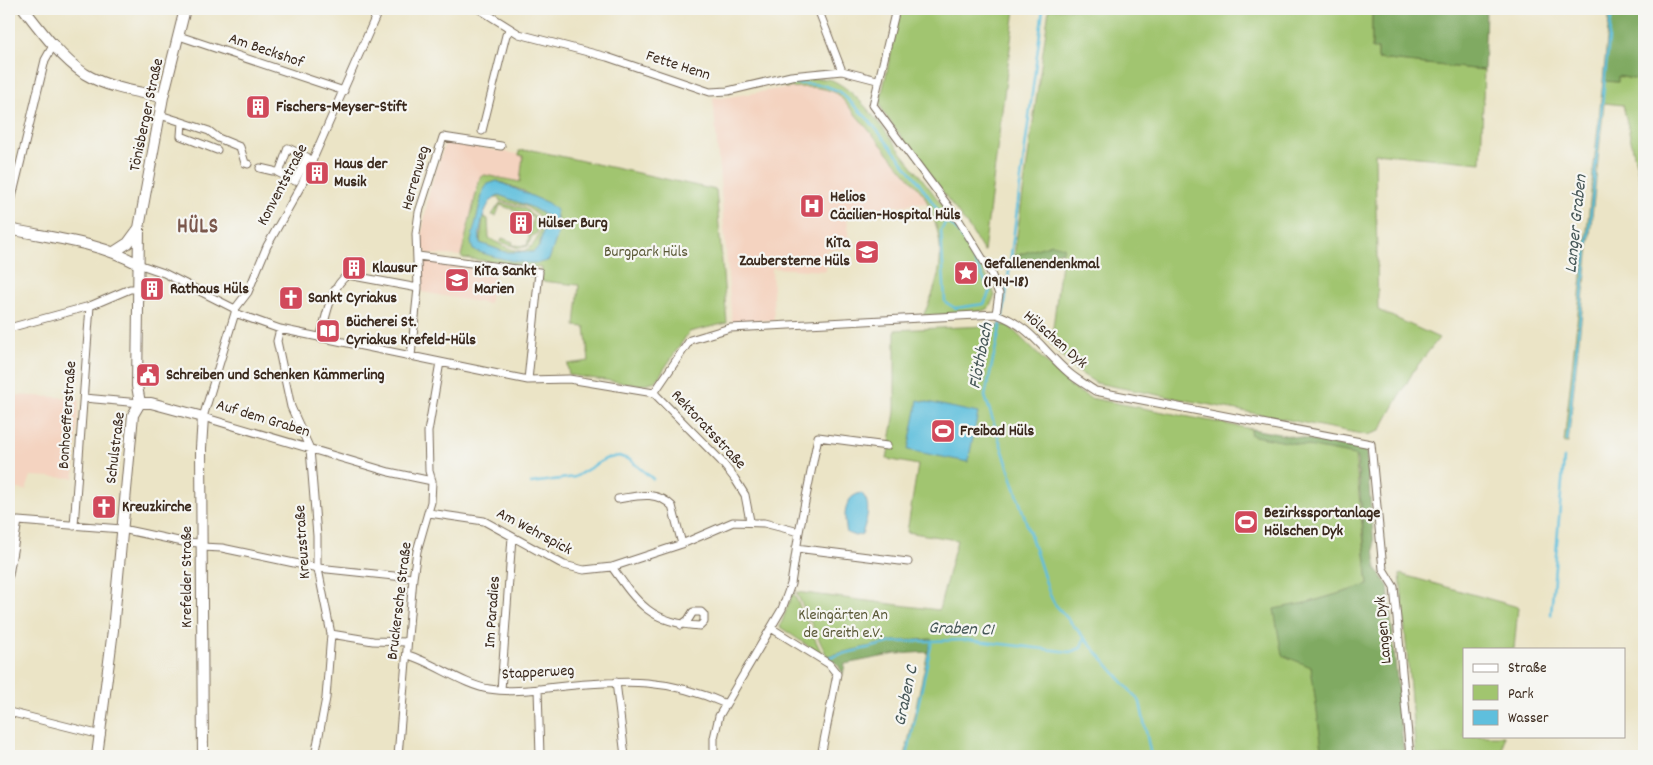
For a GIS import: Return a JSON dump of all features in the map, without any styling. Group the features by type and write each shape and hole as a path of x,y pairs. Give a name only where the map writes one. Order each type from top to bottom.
{"street":[{"path":"24,9 54,44 85,74 101,82 163,97"},
{"name":"Tönisberger Straße","path":"138,264 139,228 163,97 185,9"},
{"path":"380,9 396,9"},
{"name":"Konventstraße","path":"235,311 248,292 271,238 344,91 380,9"},
{"name":"Fette Henn","path":"479,9 510,30 607,57 710,92 728,91 791,76 842,71 877,80"},
{"path":"818,9 842,71"},
{"path":"896,9 877,80 873,105 960,222 990,271 999,294 996,314"},
{"path":"482,131 506,35 510,30"},
{"name":"Am Beckshof","path":"179,36 344,91"},
{"path":"9,210 46,60 54,44"},
{"path":"160,115 209,131 218,138 240,147 245,163 248,164"},
{"path":"182,122 182,136 217,150"},
{"name":"Herrenweg","path":"411,356 418,288 416,234 419,212 443,137 501,146"},
{"path":"276,172 288,148 310,159"},
{"path":"260,168 276,172 298,182"},
{"path":"114,252 128,243 139,228"},
{"path":"9,230 114,252 138,264"},
{"path":"418,256 539,272 528,380"},
{"name":"Rektoratsstraße","path":"138,264 164,273 235,311 280,329 528,380 569,380 654,393 721,461 735,479 745,495 750,521"},
{"name":"Schulstraße","path":"97,756 101,734 133,415 140,403 137,386 138,264"},
{"path":"320,338 336,290 341,279 348,275 418,288"},
{"path":"9,328 90,306 130,290 138,289"},
{"name":"Bonhoefferstraße","path":"74,526 90,306"},
{"name":"Krefelder Straße","path":"203,756 201,545 203,416 235,311"},
{"name":"Hölschen Dyk","path":"654,393 690,340 730,328 996,314 1007,318 1037,339 1069,373 1095,391 1371,444"},
{"name":"Kreuzstraße","path":"280,329 278,341 284,382 296,421 310,449 318,568 331,634 326,698 315,756"},
{"name":"Bruckersche Straße","path":"398,756 403,689 408,655 406,642 413,578 422,531 429,513 432,481 428,432 440,362"},
{"name":"Auf dem Graben","path":"84,398 151,403 203,416 402,476 432,481"},
{"path":"714,756 716,726 726,704 782,609 791,584 798,532 818,436 887,446"},
{"name":"Langen Dyk","path":"1371,444 1383,569 1394,587 1410,756"},
{"path":"618,499 646,495 668,503 672,506 682,544"},
{"name":"Am Wehrspick","path":"429,513 484,521 573,569 598,570 612,567 682,544 733,522 750,521 798,532"},
{"path":"9,575 18,521 122,529 318,568 413,578"},
{"name":"Im Paradies","path":"501,690 512,537"},
{"path":"796,548 908,562"},
{"path":"612,567 643,607 666,621 681,625"},
{"path":"771,628 829,664 838,674 821,756"},
{"path":"331,634 372,641 406,642"},
{"name":"Stapperweg","path":"408,655 426,660 487,689 538,689 648,681 700,693 726,704"},
{"path":"616,682 625,756"},
{"path":"538,689 540,756"},
{"path":"9,712 101,734"}],"shaded area":[{"name":"Helios Cäcilien-Hospital Hüls","path":"812,87 829,89 838,94 924,195 927,203 847,213 849,248 826,250 826,271 772,268 774,320 732,322 713,97 722,98 785,88"},
{"path":"445,143 523,155 521,182 485,175 480,177 461,256 428,254 420,244 429,192"},
{"name":"KiTa Sankt Marien","path":"426,261 495,268 489,304 422,292 422,265"},
{"path":"9,396 79,398 74,478 31,476 26,490 9,488"}],"green space":[{"path":"901,9 1015,9 984,252 970,229 883,112 880,102"},
{"path":"1049,9 1372,9 1372,49 1378,49 1378,59 1484,70 1481,163 1375,153 1378,310 1439,338 1414,370 1380,431 1367,435 1096,383 1074,369 1051,344 1063,247 1014,256"},
{"path":"1372,9 1486,9 1484,70 1378,59 1378,49 1372,49"},
{"path":"1610,9 1644,9 1644,81 1618,76 1618,82 1603,81"},
{"path":"1617,76 1644,81 1644,199 1623,105 1604,103 1568,443 1564,443 1603,81 1618,82"},
{"path":"811,78 832,80 843,86 859,100 922,178 960,231 992,287 995,296 988,309 978,312 923,316 936,284 940,256 937,228 924,195 838,94 819,88 785,88 778,81"},
{"name":"Burgpark Hüls","path":"532,150 716,190 727,323 689,332 656,381 640,385 569,375 567,364 589,361 585,327 575,326 579,285 541,281 542,268 463,258 461,256 480,177 485,175 520,182 523,156 519,155 519,151","holes":["497,181 524,191 558,217 536,263 471,242"]},
{"path":"499,195 532,207 547,216 539,247 533,252 505,252 480,243 483,217 488,219 489,238 518,251 527,250 531,247 540,232 541,221 539,216 525,206 500,201 499,198 494,197"},
{"path":"500,203 524,208 538,219 537,234 532,236 528,246 519,248 501,242 502,238 513,242 512,245 527,246 533,217 500,205 496,216 492,215"},
{"path":"1052,244 1064,247 1063,251 1013,266 1014,256"},
{"name":"Kleingärten An de Greith e.V.","path":"1008,325 1072,388 1090,398 1252,429 1250,431 1355,455 1368,585 1310,602 1274,610 1311,666 1323,756 905,756 930,643 893,641 827,656 796,592 939,610 957,540 907,532 918,465 887,459 895,412 895,330"},
{"path":"1252,429 1366,450 1376,569 1388,586 1404,756 1323,756 1311,667 1282,655 1274,609 1310,602 1368,585 1357,459 1355,455 1254,436 1250,434"},
{"path":"1400,574 1518,607 1514,648 1463,648 1463,738 1504,738 1502,756 1416,756"},
{"path":"793,592 823,656 780,627"},
{"path":"932,639 928,652 896,654 845,664 843,674 838,665 827,656 893,641"}],"water":[{"path":"497,181 548,203 556,210 558,233 549,260 532,263 522,262 473,250 471,242 483,191 488,184","holes":["499,195 531,207 547,216 539,247 533,252 505,252 480,243 483,216 494,198"]},
{"name":"Freibad Hüls","path":"918,400 978,413 968,462 908,450"},
{"path":"861,493 867,502 868,513 862,534 855,536 847,533 845,515 850,499"}],"waterway":[{"name":"Flöthbach","path":"1043,9 1004,310 985,396 1050,595 1054,603 1140,702 1151,756"},
{"name":"Langer Graben","path":"1567,441 1612,9"},
{"path":"793,83 823,85 839,91 868,119 915,177 946,222 954,227 963,239 990,291 984,304 955,308 945,302 941,230 946,222"},
{"path":"531,483 575,477 605,459 619,456 630,460 653,479"},
{"name":"Langer Graben","path":"1551,615 1564,458"},
{"name":"Graben C1","path":"829,657 893,642 967,640 1070,652 1081,648 1084,638"},
{"name":"Graben C","path":"907,756 932,641"}],"place":[{"name":"Fischers-Meyser-Stift","path":"258,107"},
{"name":"Haus der Musik","path":"317,173"},
{"name":"Helios Cäcilien-Hospital Hüls","path":"812,206"},
{"name":"Hülser Burg","path":"521,223"},
{"name":"KiTa Zaubersterne Hüls","path":"867,252"},
{"name":"Klausur","path":"354,268"},
{"name":"Gefallenendenkmal (1914-18)","path":"966,273"},
{"name":"KiTa Sankt Marien","path":"457,280"},
{"name":"Rathaus Hüls","path":"152,289"},
{"name":"Sankt Cyriakus","path":"291,298"},
{"name":"Bücherei St. Cyriakus Krefeld-Hüls","path":"328,331"},
{"name":"Schreiben und Schenken Kämmerling","path":"148,375"},
{"name":"Freibad Hüls","path":"943,431"},
{"name":"Kreuzkirche","path":"104,507"},
{"name":"Bezirkssportanlage Hölschen Dyk","path":"1246,522"}],"district":[{"name":"HÜLS","path":"198,228"}]}
